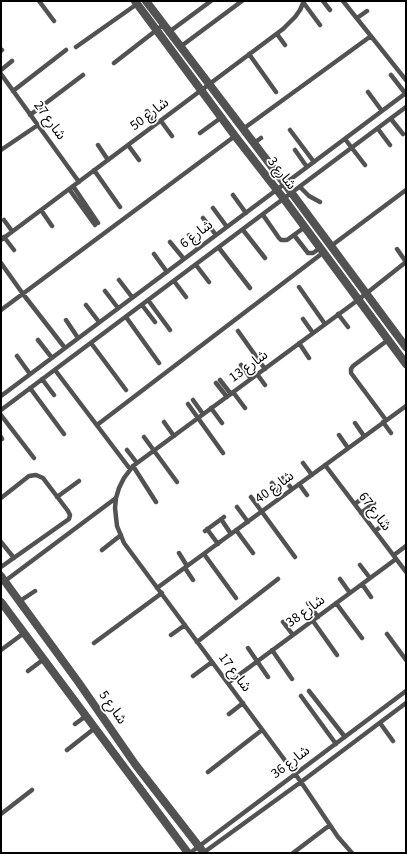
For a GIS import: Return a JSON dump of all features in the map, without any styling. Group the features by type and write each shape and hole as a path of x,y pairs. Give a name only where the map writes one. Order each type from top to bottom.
{"street":[{"name":"شارع 3","path":"146,1 202,90 222,118 406,364"},
{"name":"شارع 3","path":"136,2 180,47 285,184 406,347"},
{"name":"شارع 5","path":"3,579 136,764 202,851"},
{"path":"3,605 20,601"},
{"name":"شارع 5","path":"3,605 189,853"}],"lane":[{"path":"39,1 54,21"},
{"path":"114,63 163,29 211,1"},
{"path":"180,47 242,1"},
{"path":"323,1 330,10"},
{"path":"343,1 406,80"},
{"path":"76,46 136,2"},
{"path":"304,2 320,25"},
{"name":"شارع 50","path":"3,239 277,34 293,20 304,2"},
{"path":"357,18 367,11"},
{"path":"277,34 285,45"},
{"path":"243,129 371,36"},
{"path":"13,91 66,50"},
{"path":"249,54 276,92"},
{"path":"1,70 12,62"},
{"name":"شارع 27","path":"1,74 79,182"},
{"path":"30,115 83,75"},
{"path":"391,75 406,93"},
{"path":"368,92 382,110"},
{"name":"شارع 6","path":"1,396 406,93"},
{"name":"شارع 6","path":"1,410 406,108"},
{"path":"147,111 172,136"},
{"path":"200,133 222,118"},
{"path":"391,119 402,134"},
{"path":"1,150 38,125"},
{"path":"378,128 390,145"},
{"path":"290,130 314,162"},
{"path":"1,310 235,136"},
{"path":"254,143 261,138"},
{"path":"345,139 365,165"},
{"path":"98,145 108,160"},
{"path":"128,145 139,160"},
{"path":"295,150 307,167"},
{"path":"94,170 120,207"},
{"path":"300,187 309,196 320,202"},
{"path":"71,188 97,224"},
{"path":"331,246 406,190"},
{"path":"233,195 246,213"},
{"path":"213,208 227,227"},
{"path":"41,210 52,226"},
{"path":"263,215 282,240 287,240 305,227"},
{"path":"203,218 216,235"},
{"path":"4,220 12,231"},
{"path":"243,230 265,258"},
{"path":"189,235 198,248"},
{"path":"294,235 308,253 322,250"},
{"path":"3,239 14,250"},
{"path":"170,242 184,259"},
{"path":"219,248 250,288"},
{"path":"397,249 406,262"},
{"path":"97,425 322,250"},
{"path":"154,254 167,272"},
{"name":"شارع 13","path":"116,498 124,478 133,466 358,300 406,262"},
{"path":"1,263 65,348"},
{"path":"196,265 209,282"},
{"path":"119,280 132,298"},
{"path":"174,281 186,297"},
{"path":"299,287 325,324"},
{"path":"105,291 118,308"},
{"path":"148,300 170,330"},
{"path":"86,305 99,322"},
{"path":"142,305 155,322"},
{"path":"338,314 348,327"},
{"path":"126,317 159,363"},
{"path":"303,319 313,333"},
{"path":"66,320 78,338"},
{"path":"238,331 265,369"},
{"path":"38,340 52,358"},
{"path":"388,340 353,366 351,373 385,421 390,433"},
{"path":"91,343 126,390"},
{"path":"299,343 310,358"},
{"path":"17,356 30,374"},
{"path":"241,365 251,379"},
{"path":"55,370 97,425 133,466 156,502"},
{"path":"257,374 265,384"},
{"path":"42,379 54,395"},
{"path":"218,382 245,408"},
{"path":"30,388 64,434"},
{"path":"193,400 204,414"},
{"path":"188,404 223,453"},
{"name":"شارع 40","path":"158,588 406,406"},
{"path":"211,408 222,423"},
{"path":"1,415 34,458"},
{"path":"164,422 174,436"},
{"path":"355,423 364,436"},
{"path":"339,435 348,448"},
{"path":"144,437 177,482"},
{"path":"127,450 133,466"},
{"path":"303,463 312,475"},
{"name":"شارع 67","path":"325,465 406,572"},
{"path":"1,498 29,476 36,475 43,478 70,514 69,519 1,567"},
{"path":"282,478 292,489"},
{"path":"57,497 79,481"},
{"path":"272,483 282,496"},
{"path":"299,484 307,495"},
{"path":"355,504 366,495"},
{"path":"3,579 116,498"},
{"name":"شارع 17","path":"116,498 116,517 120,535 124,543 352,853"},
{"path":"251,498 295,557"},
{"path":"362,513 374,503"},
{"path":"237,507 248,522"},
{"path":"218,544 206,530 222,518 231,534"},
{"path":"375,531 387,522"},
{"path":"236,530 253,553"},
{"path":"102,550 120,535"},
{"path":"1,542 14,558"},
{"name":"شارع 38","path":"228,683 370,578 406,546"},
{"path":"179,553 193,580"},
{"path":"204,554 236,598"},
{"path":"360,565 370,578"},
{"path":"197,642 278,579"},
{"path":"340,580 350,593"},
{"path":"362,584 371,597"},
{"path":"20,601 35,590"},
{"path":"94,643 162,593"},
{"path":"308,603 318,617"},
{"path":"336,603 362,638"},
{"path":"313,621 338,655"},
{"path":"283,622 293,635"},
{"path":"171,635 185,625"},
{"path":"1,650 24,633"},
{"path":"387,634 406,660"},
{"path":"248,648 268,677"},
{"path":"272,650 292,679"},
{"path":"28,670 44,660"},
{"path":"193,676 212,662"},
{"path":"310,690 345,737"},
{"name":"شارع 36","path":"202,851 295,774 406,692"},
{"path":"301,696 336,744"},
{"path":"229,714 243,704"},
{"name":"شارع 36","path":"189,853 202,851 301,782 406,704"},
{"path":"75,724 86,716"},
{"path":"380,723 393,740"},
{"path":"67,750 95,728"},
{"path":"208,772 262,730"},
{"path":"1,814 32,790"},
{"path":"293,853 330,825"}]}
